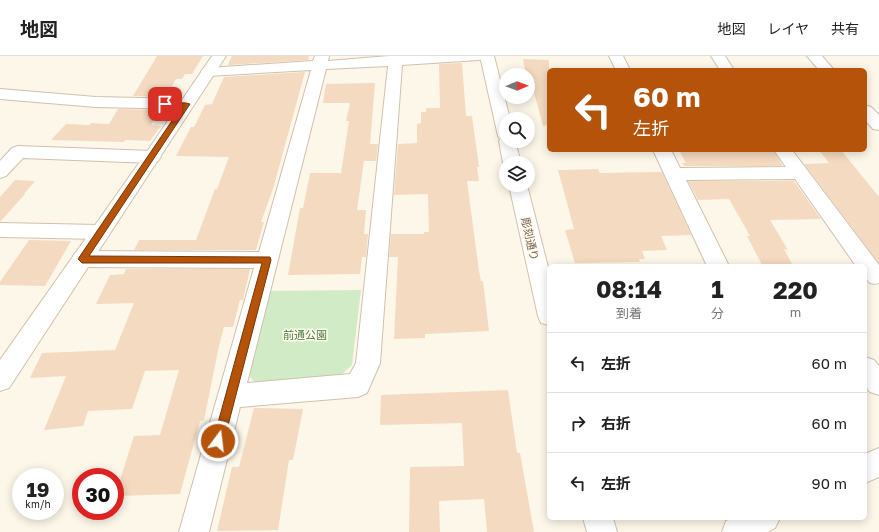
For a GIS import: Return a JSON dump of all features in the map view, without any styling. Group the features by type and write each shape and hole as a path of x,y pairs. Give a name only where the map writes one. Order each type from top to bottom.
{"street":[{"path":"0,380 214,64 478,56"},
{"path":"487,56 500,112"},
{"path":"616,56 622,68"},
{"path":"718,56 726,68"},
{"path":"814,56 826,68"},
{"path":"231,396 358,385 368,363 395,58"},
{"path":"194,532 321,61"},
{"path":"0,94 96,102 186,104"},
{"path":"867,112 879,125"},
{"path":"0,172 18,152 152,157"},
{"path":"663,152 717,264"},
{"path":"784,152 864,264"},
{"path":"674,174 799,173"},
{"name":"彫刻通り","path":"520,192 547,308"},
{"path":"0,230 100,232"},
{"path":"82,259 267,260"},
{"path":"867,268 873,276"},
{"path":"867,370 879,384"},
{"path":"867,467 879,462"},
{"path":"599,520 602,532"},
{"path":"737,532 761,520"}],"green space":[{"name":"前通公園","path":"361,290 352,365 339,377 255,382 247,374 267,291"}],"building":[{"path":"157,56 203,56 192,74 185,74 182,79 176,79 166,97 133,96"},
{"path":"232,56 309,56 308,60 228,65"},
{"path":"523,59 549,60 549,68 547,68 547,125 543,126 535,96 535,68 525,68"},
{"path":"462,63 466,116 472,116 479,167 477,167 479,181 467,181 479,271 481,281 483,281 489,331 425,334 425,338 394,339 398,257 389,257 391,234 424,234 424,232 429,232 428,194 394,195 398,144 417,143 417,124 421,123 421,112 426,112 426,108 440,108 439,64"},
{"path":"305,72 273,189 261,222 264,222 256,250 134,250 139,240 196,240 229,157 176,156 191,127 194,127 205,105 212,104 224,77"},
{"path":"375,83 370,144 378,144 376,161 364,161 357,210 366,210 364,234 368,234 366,257 362,257 360,274 288,275 300,208 303,208 310,173 341,173 349,121 346,121 350,103 323,103 326,84"},
{"path":"118,109 159,110 151,125 161,126 150,141 125,140 124,142 51,140 66,124 109,124"},
{"path":"680,152 774,152 783,166 684,166 682,163 686,163"},
{"path":"821,152 843,152 879,197 879,263 804,164 829,163"},
{"path":"598,169 600,173 662,172 691,235 661,236 667,250 642,251 645,259 639,259 640,262 575,263 565,230 574,229 558,170"},
{"path":"15,180 35,181 0,222 0,197"},
{"path":"688,181 794,181 821,219 770,220 788,250 784,249 792,264 761,264 747,236 750,236 729,199 698,200"},
{"path":"29,240 71,241 45,286 0,285 0,282"},
{"path":"126,269 250,269 243,300 240,300 233,327 224,327 204,420 200,421 180,494 124,496 124,468 134,436 160,435 179,370 145,371 132,409 88,411 83,426 44,430 66,376 30,378 42,353 115,350 134,303 96,304 110,275 124,274"},
{"path":"508,390 517,453 520,453 534,532 487,532 484,499 439,501 440,532 409,532 410,467 464,466 462,423 380,425 381,395"},
{"path":"254,408 303,409 293,460 289,460 278,530 217,531 232,467 239,467"}],"route":[{"path":"165,104 186,104 152,157 82,259 267,260 218,441"}]}
